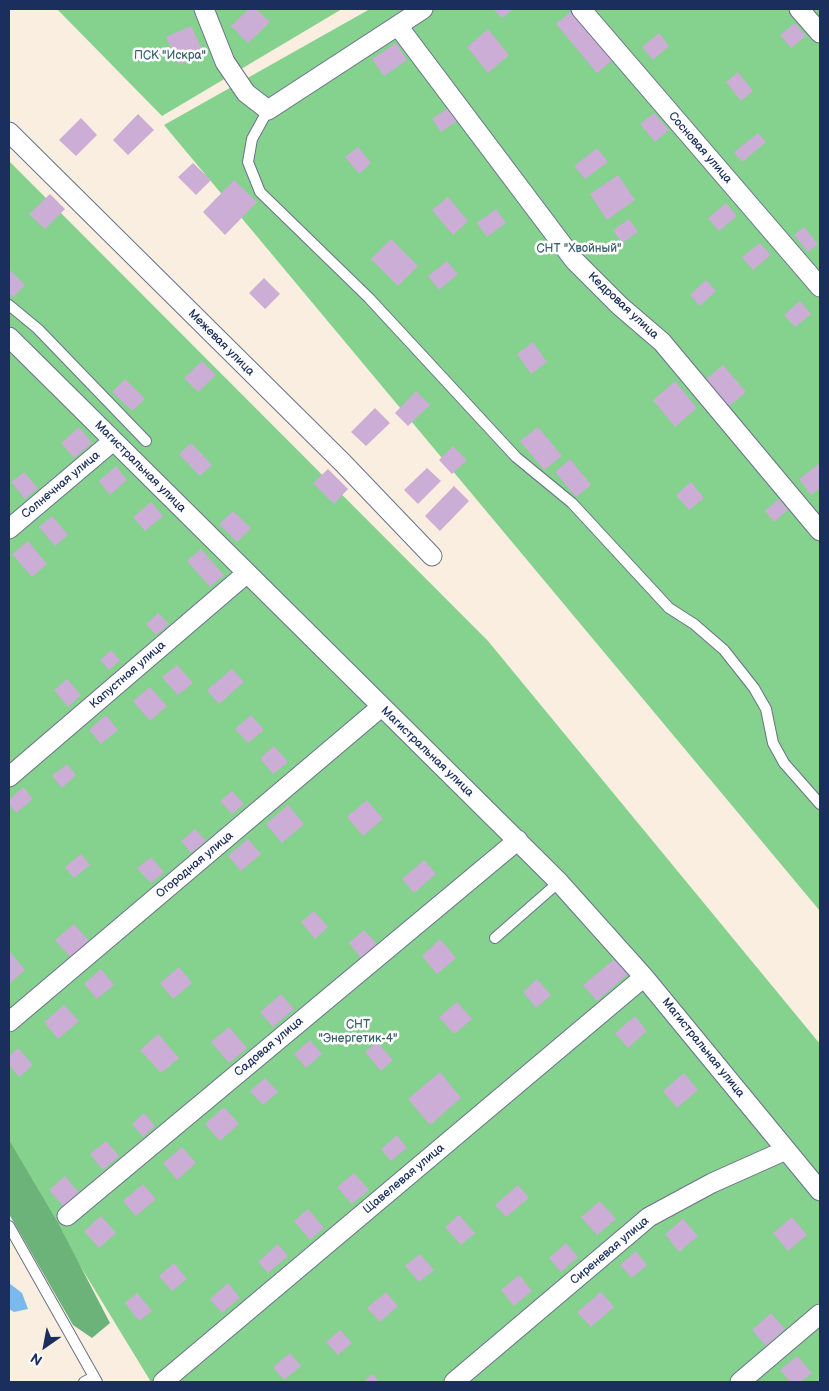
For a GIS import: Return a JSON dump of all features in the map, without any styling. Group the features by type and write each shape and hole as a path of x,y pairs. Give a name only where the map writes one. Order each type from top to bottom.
{"street":[{"path":"204,9 225,62 246,93 268,110 423,9"},
{"name":"Сосновая улица","path":"581,9 820,288"},
{"path":"799,9 820,34"},
{"name":"Кедровая улица","path":"398,26 574,260 620,306 662,342 820,531"},
{"name":"Межевая улица","path":"9,132 343,463 432,556"},
{"name":"Магистральная улица","path":"9,337 560,882 644,977 820,1190"},
{"name":"Солнечная улица","path":"9,530 113,441"},
{"name":"Капустная улица","path":"9,777 247,573"},
{"name":"Огородная улица","path":"9,1022 381,707"},
{"name":"Садовая улица","path":"67,1216 518,840"},
{"name":"Щавелевая улица","path":"163,1382 644,977"},
{"name":"Сиреневая улица","path":"454,1382 649,1217 712,1183 786,1150"},
{"path":"740,1382 820,1314"}],"lane":[{"path":"268,110 252,139 248,162 260,192 369,298 516,457 572,503 669,608 694,624 724,650 754,688 766,709 773,743 784,762 820,804"},
{"path":"9,305 38,329 146,441"},
{"path":"496,938 560,882"},
{"path":"9,1226 95,1379 84,1382"}],"green space":[{"name":"ПСК \"Искра\"","path":"57,9 342,9 162,116"},
{"name":"СНТ \"Хвойный\"","path":"370,9 820,9 820,911 164,125"},
{"name":"СНТ \"Энергетик-4\"","path":"9,161 488,641 820,1044 820,1382 151,1382 9,1149"},
{"path":"9,1140 58,1223 110,1323 92,1338 73,1325 9,1214"}],"water":[{"path":"9,1283 22,1293 28,1309 14,1312 9,1309"}],"building":[{"path":"249,9 256,9 270,22 248,43 231,26"},
{"path":"493,9 513,9 502,18"},
{"path":"574,9 615,58 597,73 556,24"},
{"path":"795,23 806,36 791,48 780,35"},
{"path":"191,26 204,53 179,65 166,37"},
{"path":"488,29 509,55 488,73 467,47"},
{"path":"659,33 669,46 653,60 642,47"},
{"path":"396,43 407,60 384,76 372,59"},
{"path":"738,72 753,91 741,101 726,82"},
{"path":"448,108 457,121 441,132 432,119"},
{"path":"654,113 669,130 655,142 640,124"},
{"path":"138,114 154,130 128,155 113,140"},
{"path":"81,118 97,135 76,156 59,140"},
{"path":"758,133 766,142 742,162 734,152"},
{"path":"358,147 371,163 359,174 345,157"},
{"path":"597,148 608,162 585,179 574,166"},
{"path":"193,163 211,180 196,195 178,177"},
{"path":"618,175 635,200 607,220 590,194"},
{"path":"234,180 257,202 225,235 203,212"},
{"path":"50,194 65,209 45,229 29,214"},
{"path":"448,197 468,221 453,235 432,210"},
{"path":"726,203 737,216 719,231 708,218"},
{"path":"496,209 506,223 487,237 477,223"},
{"path":"629,219 638,232 622,243 613,230"},
{"path":"804,227 818,244 808,252 794,235"},
{"path":"391,239 418,266 398,286 371,259"},
{"path":"760,243 771,255 753,270 742,257"},
{"path":"447,261 458,274 439,290 428,276"},
{"path":"10,270 25,285 13,297 9,293"},
{"path":"264,278 280,294 265,309 249,293"},
{"path":"706,280 716,291 700,306 690,295"},
{"path":"800,301 811,314 795,327 784,315"},
{"path":"533,342 547,362 531,374 517,354"},
{"path":"202,361 216,375 198,392 184,378"},
{"path":"723,365 746,392 728,407 705,380"},
{"path":"125,379 145,399 132,411 112,392"},
{"path":"675,381 697,408 675,427 653,400"},
{"path":"416,391 430,405 408,426 395,413"},
{"path":"375,408 390,423 366,446 351,432"},
{"path":"79,427 92,443 74,458 61,443"},
{"path":"538,427 562,456 544,470 520,441"},
{"path":"191,443 212,465 200,476 179,454"},
{"path":"453,446 467,460 452,474 439,460"},
{"path":"570,459 591,485 576,497 555,472"},
{"path":"820,463 820,488 811,495 799,479"},
{"path":"116,466 127,480 110,495 99,481"},
{"path":"427,468 441,481 418,504 404,490"},
{"path":"328,469 348,489 334,504 313,483"},
{"path":"24,472 38,488 25,499 11,482"},
{"path":"691,482 704,498 689,510 676,495"},
{"path":"454,486 469,501 440,531 425,516"},
{"path":"779,499 788,510 774,522 765,511"},
{"path":"151,502 163,516 145,531 133,517"},
{"path":"233,511 251,528 237,542 219,524"},
{"path":"52,516 68,535 55,546 39,527"},
{"path":"28,541 47,564 32,577 12,554"},
{"path":"201,549 224,575 210,587 187,561"},
{"path":"158,613 169,624 156,635 146,624"},
{"path":"111,650 120,660 109,670 100,660"},
{"path":"177,665 193,683 178,695 162,677"},
{"path":"232,669 244,682 219,704 207,690"},
{"path":"67,679 81,695 68,707 54,690"},
{"path":"150,687 167,706 150,721 133,701"},
{"path":"106,715 118,730 101,744 89,730"},
{"path":"251,715 264,730 248,743 235,729"},
{"path":"274,746 288,762 273,774 260,758"},
{"path":"67,764 76,775 62,788 52,776"},
{"path":"23,787 33,799 16,813 9,804 9,800"},
{"path":"232,791 244,804 232,814 220,801"},
{"path":"367,800 383,819 363,836 347,817"},
{"path":"288,805 304,824 282,843 266,824"},
{"path":"195,829 206,841 191,853 181,841"},
{"path":"248,839 261,854 241,871 228,856"},
{"path":"81,854 90,865 74,878 65,867"},
{"path":"151,857 164,872 151,883 137,868"},
{"path":"424,860 436,874 414,893 402,879"},
{"path":"314,911 328,927 315,939 301,922"},
{"path":"74,924 89,941 70,957 55,940"},
{"path":"364,930 377,944 361,958 349,943"},
{"path":"440,939 456,958 437,974 422,956"},
{"path":"9,951 25,970 9,984"},
{"path":"616,958 629,973 597,1001 583,985"},
{"path":"179,967 192,983 173,999 160,983"},
{"path":"101,969 114,985 97,999 84,984"},
{"path":"537,979 551,995 536,1008 523,992"},
{"path":"281,994 294,1009 273,1027 260,1012"},
{"path":"457,1002 472,1019 454,1034 439,1017"},
{"path":"64,1005 79,1021 58,1039 44,1022"},
{"path":"635,1016 647,1031 628,1048 615,1033"},
{"path":"229,1027 247,1048 229,1063 211,1042"},
{"path":"158,1034 179,1058 161,1073 140,1050"},
{"path":"310,1040 322,1054 306,1068 294,1054"},
{"path":"377,1042 393,1060 381,1071 365,1052"},
{"path":"18,1048 33,1065 19,1077 9,1065 9,1056"},
{"path":"440,1072 461,1098 430,1125 408,1099"},
{"path":"684,1073 698,1090 677,1108 663,1091"},
{"path":"265,1078 278,1092 263,1105 250,1091"},
{"path":"224,1107 239,1124 220,1141 205,1124"},
{"path":"144,1113 155,1126 143,1137 132,1124"},
{"path":"397,1135 407,1148 391,1161 381,1149"},
{"path":"106,1141 119,1156 103,1170 90,1154"},
{"path":"182,1147 196,1163 177,1180 163,1163"},
{"path":"354,1173 369,1190 352,1204 337,1187"},
{"path":"65,1176 80,1194 64,1207 49,1190"},
{"path":"143,1184 156,1199 136,1216 123,1201"},
{"path":"518,1185 529,1198 506,1217 495,1205"},
{"path":"600,1201 616,1219 597,1235 581,1217"},
{"path":"308,1209 324,1228 310,1240 294,1221"},
{"path":"459,1215 475,1233 461,1245 445,1227"},
{"path":"101,1216 116,1233 99,1248 84,1231"},
{"path":"792,1217 807,1235 788,1251 773,1233"},
{"path":"683,1219 698,1236 679,1252 665,1234"},
{"path":"566,1243 578,1257 561,1272 549,1258"},
{"path":"278,1244 288,1256 268,1273 258,1262"},
{"path":"636,1251 647,1265 632,1278 620,1265"},
{"path":"420,1254 434,1270 419,1282 405,1266"},
{"path":"174,1263 187,1279 172,1291 159,1276"},
{"path":"519,1275 532,1291 514,1306 501,1290"},
{"path":"228,1283 240,1298 222,1313 210,1299"},
{"path":"386,1292 398,1306 380,1322 367,1308"},
{"path":"601,1292 614,1307 591,1327 577,1312"},
{"path":"137,1293 152,1311 139,1321 125,1303"},
{"path":"771,1313 785,1329 766,1346 752,1330"},
{"path":"340,1330 352,1343 338,1355 326,1342"},
{"path":"290,1353 301,1366 284,1380 273,1367"},
{"path":"797,1356 812,1373 801,1382 790,1382 780,1370"},
{"path":"372,1374 380,1382 363,1382"}]}
